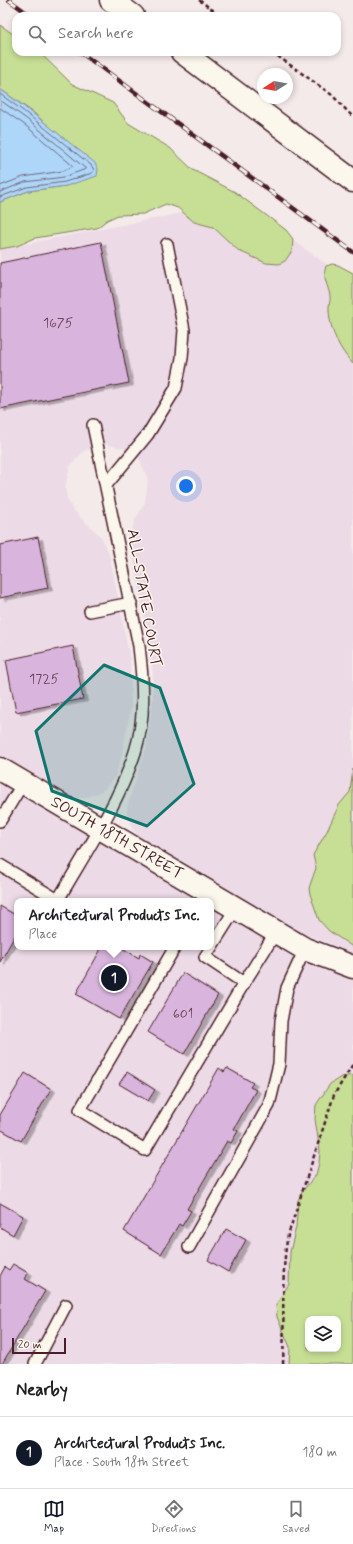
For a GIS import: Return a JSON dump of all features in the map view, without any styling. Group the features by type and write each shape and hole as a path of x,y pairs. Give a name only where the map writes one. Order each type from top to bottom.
{"street":[{"path":"111,0 128,12"},
{"path":"187,56 353,181"},
{"name":"SOUTH 18TH STREET","path":"0,769 99,829 204,896"},
{"name":"SOUTH 18TH STREET","path":"214,900 236,908 305,949 353,967"}],"lane":[{"path":"107,484 148,434 176,388 182,358 184,330 167,244"},
{"name":"ALL-STATE COURT","path":"59,898 123,784 136,750 141,716 143,681 139,646 107,484 93,424"},
{"path":"90,611 130,603"},
{"path":"0,820 23,783"},
{"name":"ALL-STATE COURT","path":"0,865 55,898"},
{"path":"214,943 236,908"},
{"path":"173,950 80,1110 146,1150 244,982 276,932"},
{"path":"189,1248 268,1105 279,1064 281,1021 287,988 305,949"},
{"path":"209,950 205,957 244,982"},
{"path":"35,1364 66,1304"}],"path":[{"path":"199,0 216,12"},
{"path":"278,56 332,95 353,117"},
{"path":"283,1364 284,1255 288,1235 334,1095 353,1064"}],"highlighted area":[{"path":"104,665 160,688 194,784 147,826 52,791 36,731"}],"shaded area":[{"path":"234,203 292,240 353,283 353,953 295,930 142,841 132,828 127,812 128,804 146,749 153,701 153,676 151,652 130,538 135,520 145,503 148,480 140,460 123,448 103,444 84,451 70,466 65,487 67,498 72,509 101,537 109,553 130,660 131,708 122,754 115,777 102,791 84,798 75,798 66,796 0,757 0,249"},
{"path":"0,782 196,898 14,898 14,950 214,950 214,909 295,958 317,968 353,980 353,1364 0,1364"}],"green space":[{"path":"0,25 12,33 12,56 43,56 72,84 113,103 128,123 170,148 193,170 235,192 286,230 293,239 292,251 285,261 279,264 266,263 239,251 213,227 194,222 178,208 166,204 143,214 118,215 107,220 97,228 35,238 17,246 0,249 0,202 28,191 66,186 58,135 34,113 0,89"},
{"path":"332,264 338,265 353,273 353,364 336,340 331,326 329,309 330,296 325,270 326,266"},
{"path":"353,769 353,947 329,931 319,920 309,888 316,868 313,855 327,831 339,805 350,792"},
{"path":"353,1075 353,1364 289,1364 290,1347 277,1317 276,1305 289,1284 290,1252 296,1227 298,1200 304,1189 316,1175 319,1163 320,1151 315,1119 316,1105 330,1084 341,1077"}],"water":[{"path":"0,89 95,163 98,169 97,176 66,186 28,191 0,202"}],"building":[{"path":"101,242 129,383 0,409 0,263"},
{"path":"38,537 48,588 0,598 0,545"},
{"path":"73,646 83,699 16,712 6,660"},
{"path":"0,906 14,914 14,937 0,962"},
{"path":"100,950 125,950 139,958 140,954 153,962 119,1019 76,994"},
{"path":"183,973 218,995 184,1054 148,1032"},
{"path":"219,1068 224,1072 227,1068 253,1083 250,1087 256,1090 234,1129 238,1131 231,1143 227,1141 187,1209 191,1211 182,1226 179,1224 161,1254 124,1231"},
{"path":"127,1072 155,1090 148,1101 119,1084"},
{"path":"25,1073 51,1089 21,1141 0,1129 0,1115"},
{"path":"0,1203 23,1216 13,1235 0,1227"},
{"path":"226,1229 246,1240 228,1272 208,1260"},
{"path":"13,1264 28,1273 25,1279 45,1291 2,1364 0,1364 0,1276 5,1267 9,1270"}],"railway":[{"path":"9,0 26,12"},
{"path":"85,56 353,252"}],"place":[{"name":"Architectural Products Inc.","path":"114,978"}]}
